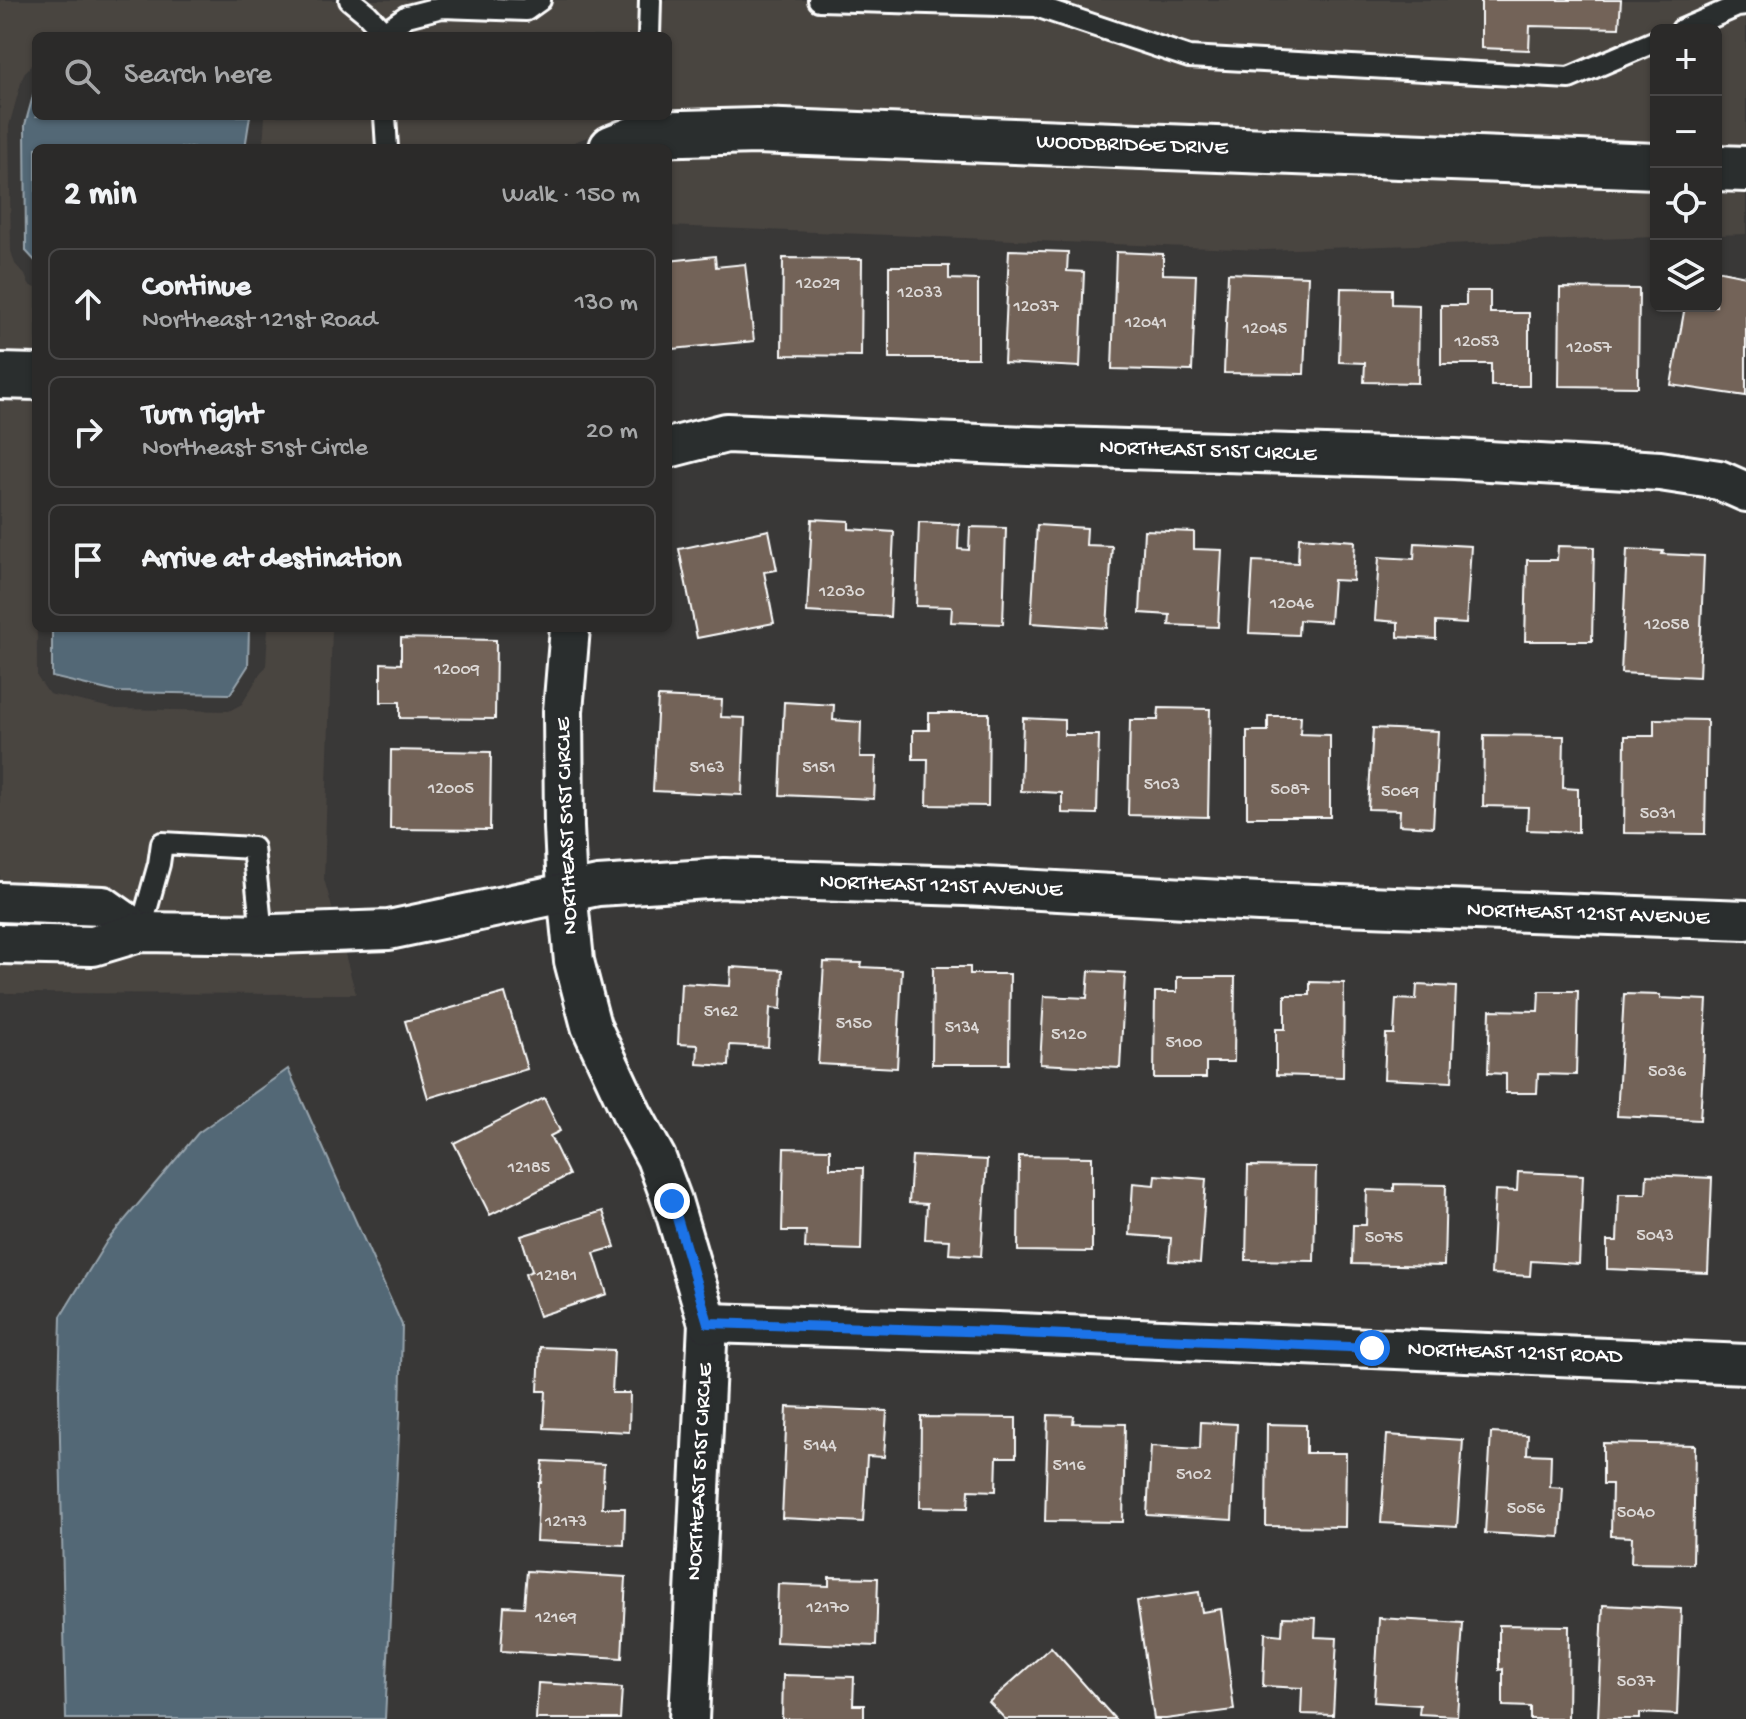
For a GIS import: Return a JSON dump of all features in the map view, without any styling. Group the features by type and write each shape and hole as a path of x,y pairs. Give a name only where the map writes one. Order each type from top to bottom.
{"street":[{"name":"WOODBRIDGE DRIVE","path":"635,133 757,131 1650,166"},
{"path":"1722,168 1746,169"},
{"path":"0,376 32,377"},
{"name":"NORTHEAST 51ST CIRCLE","path":"672,447 726,433 1045,447 1455,459 1660,471 1719,480 1746,492"},
{"name":"NORTHEAST 51ST CIRCLE","path":"570,632 563,711 567,891 574,961 591,1026 656,1158 672,1201 708,1323 689,1719"},
{"name":"NORTHEAST 121ST AVENUE","path":"0,944 93,946 140,932 262,934 389,930 598,886 724,878 1746,920"},
{"path":"0,902 103,906 140,932"},
{"name":"NORTHEAST 121ST ROAD","path":"708,1323 1746,1364"}],"lane":[{"path":"350,0 382,32"},
{"path":"387,32 407,16 442,7 526,10 540,0"},
{"path":"649,32 650,0"},
{"path":"819,0 1036,6 1189,57 1569,78 1650,44"},
{"path":"1696,24 1746,5"},
{"path":"385,120 387,144"},
{"path":"140,932 162,843 253,848 262,934"}],"shaded area":[{"path":"0,0 1746,0 1746,149 1722,148 1722,24 1650,24 1650,146 672,113 672,32 32,32 32,65 22,79 9,126 11,251 15,264 32,286 32,357 0,356"},
{"path":"265,120 631,120 569,144 263,144"},
{"path":"757,152 1650,186 1650,237 1263,250 672,226 672,154"},
{"path":"1722,188 1746,190 1746,234 1722,235"},
{"path":"0,396 32,397 32,632 37,632 37,677 49,694 116,709 229,711 242,704 266,667 268,632 332,632 324,879 356,994 0,993"}],"water":[{"path":"32,100 32,120 249,120 246,144 32,144 32,258 26,251 25,125"},
{"path":"52,632 249,632 248,666 230,694 116,692 52,677"},
{"path":"288,1069 402,1325 385,1719 66,1719 59,1393 61,1316 107,1241 198,1133"}],"building":[{"path":"1481,0 1621,0 1619,28 1530,26 1529,50 1481,48"},
{"path":"1009,250 1068,252 1067,271 1084,272 1080,367 1004,363"},
{"path":"1116,252 1163,254 1163,274 1196,275 1192,371 1112,369"},
{"path":"715,256 716,267 745,264 754,341 673,349 672,261"},
{"path":"783,258 862,259 861,356 782,355"},
{"path":"889,266 949,266 949,279 978,280 978,358 889,358"},
{"path":"1722,271 1746,276 1746,396 1671,385 1684,312 1722,312"},
{"path":"1228,273 1308,276 1304,374 1224,373"},
{"path":"1341,288 1392,289 1392,304 1419,305 1418,383 1364,382 1365,363 1339,362"},
{"path":"1560,288 1639,289 1638,387 1559,386"},
{"path":"1466,291 1490,291 1490,313 1529,313 1529,386 1491,386 1491,364 1441,364 1441,305 1466,305"},
{"path":"812,519 849,521 849,529 894,532 890,617 807,612"},
{"path":"919,522 959,524 958,549 969,550 970,527 1006,528 1003,624 951,622 952,607 916,606"},
{"path":"1037,525 1087,528 1086,545 1112,546 1107,628 1031,623"},
{"path":"769,530 777,570 764,572 774,623 697,638 679,549"},
{"path":"1144,530 1194,532 1194,549 1222,550 1218,627 1169,625 1170,615 1140,613"},
{"path":"1299,537 1355,541 1353,581 1333,580 1330,622 1299,620 1298,635 1249,633 1253,561 1298,563"},
{"path":"1415,543 1471,546 1466,624 1436,622 1436,639 1398,637 1398,622 1375,620 1379,557 1414,559"},
{"path":"1558,546 1594,547 1592,641 1525,641 1527,560 1557,560"},
{"path":"1627,549 1704,556 1699,677 1621,673"},
{"path":"401,638 496,640 495,719 400,718 400,702 381,702 381,663 401,664"},
{"path":"658,697 722,700 721,717 745,718 742,795 653,791"},
{"path":"784,702 834,705 833,720 861,722 860,757 876,757 874,799 780,795"},
{"path":"1159,708 1210,709 1208,817 1128,815 1130,720 1158,720"},
{"path":"929,713 989,713 988,806 927,805 928,759 913,759 913,730 929,730"},
{"path":"1268,716 1301,716 1300,734 1330,735 1330,817 1247,817 1247,731 1268,731"},
{"path":"1023,718 1064,720 1064,735 1099,735 1097,814 1062,813 1062,793 1021,791"},
{"path":"1654,719 1707,720 1705,834 1624,833 1625,736 1654,736"},
{"path":"1373,728 1438,731 1433,827 1399,825 1400,810 1368,809"},
{"path":"1484,735 1564,736 1563,788 1578,789 1578,832 1527,830 1528,807 1483,806"},
{"path":"391,750 491,752 490,830 390,829"},
{"path":"824,962 862,963 861,967 902,969 897,1068 818,1064"},
{"path":"731,967 783,970 781,1009 770,1008 768,1047 730,1045 729,1066 697,1064 698,1045 678,1044 681,983 730,986"},
{"path":"933,967 970,967 970,974 1010,974 1009,1064 932,1064"},
{"path":"1089,971 1125,973 1120,1068 1040,1064 1044,996 1087,998"},
{"path":"1177,977 1235,977 1234,1062 1206,1062 1206,1078 1154,1078 1155,992 1177,992"},
{"path":"1310,982 1344,983 1343,1077 1276,1075 1276,1029 1285,1029 1285,995 1310,995"},
{"path":"1417,985 1456,987 1452,1082 1384,1079 1386,1034 1394,1034 1396,999 1416,1000"},
{"path":"1539,991 1578,991 1576,1075 1538,1074 1537,1093 1506,1093 1506,1074 1488,1073 1490,1010 1538,1011"},
{"path":"505,993 527,1069 428,1098 405,1021"},
{"path":"1624,994 1707,1000 1700,1120 1617,1116"},
{"path":"544,1098 560,1131 550,1136 569,1175 490,1215 454,1143"},
{"path":"784,1148 830,1149 830,1168 863,1168 861,1250 805,1248 806,1231 782,1231"},
{"path":"912,1156 987,1160 981,1256 949,1254 950,1240 925,1239 927,1204 909,1203"},
{"path":"1019,1156 1092,1157 1092,1252 1018,1251"},
{"path":"1248,1166 1316,1167 1314,1261 1246,1260"},
{"path":"1518,1172 1583,1175 1579,1264 1531,1261 1530,1276 1491,1274 1495,1190 1517,1191"},
{"path":"1155,1175 1206,1179 1200,1263 1169,1261 1171,1238 1130,1235 1133,1183 1154,1185"},
{"path":"1647,1175 1712,1178 1708,1273 1607,1269 1607,1241 1617,1241 1619,1194 1646,1194"},
{"path":"1394,1184 1446,1185 1444,1266 1352,1264 1353,1225 1366,1225 1367,1190 1394,1191"},
{"path":"603,1211 615,1247 594,1253 607,1294 539,1316 525,1274 532,1271 521,1236"},
{"path":"540,1347 614,1350 612,1393 630,1393 629,1432 544,1428 546,1391 538,1391"},
{"path":"787,1407 887,1411 884,1457 867,1456 863,1522 782,1518"},
{"path":"1048,1415 1074,1416 1073,1423 1125,1424 1123,1522 1045,1521"},
{"path":"921,1417 1016,1418 1016,1457 997,1457 996,1491 969,1490 968,1508 920,1507"},
{"path":"1201,1422 1237,1424 1232,1520 1147,1515 1151,1446 1200,1449"},
{"path":"1267,1424 1306,1425 1306,1453 1346,1453 1345,1527 1266,1526"},
{"path":"1491,1433 1528,1435 1527,1454 1551,1455 1550,1487 1563,1488 1560,1537 1485,1533"},
{"path":"1387,1435 1463,1440 1457,1527 1381,1523"},
{"path":"1603,1443 1695,1445 1693,1564 1631,1563 1632,1537 1611,1536 1612,1484 1603,1484"},
{"path":"543,1461 604,1464 602,1508 625,1508 624,1545 536,1541"},
{"path":"527,1571 626,1577 622,1658 501,1651 504,1606 524,1607"},
{"path":"829,1577 878,1578 876,1646 776,1642 778,1584 829,1586"},
{"path":"1199,1592 1202,1612 1221,1609 1234,1710 1154,1719 1137,1601"},
{"path":"1603,1605 1681,1609 1677,1715 1640,1713 1640,1719 1598,1719"},
{"path":"1283,1617 1316,1618 1315,1637 1337,1638 1333,1715 1301,1714 1302,1688 1263,1686 1265,1633 1282,1635"},
{"path":"1379,1618 1463,1623 1457,1716 1419,1714 1420,1705 1374,1702"},
{"path":"1499,1625 1569,1626 1568,1719 1530,1719 1530,1707 1503,1706"},
{"path":"1051,1647 1115,1719 1005,1719 989,1702"},
{"path":"783,1675 854,1677 853,1705 864,1705 864,1719 782,1719"},
{"path":"538,1683 622,1688 620,1719 536,1719"}],"route":[{"path":"672,1201 708,1323 1372,1348"}]}
